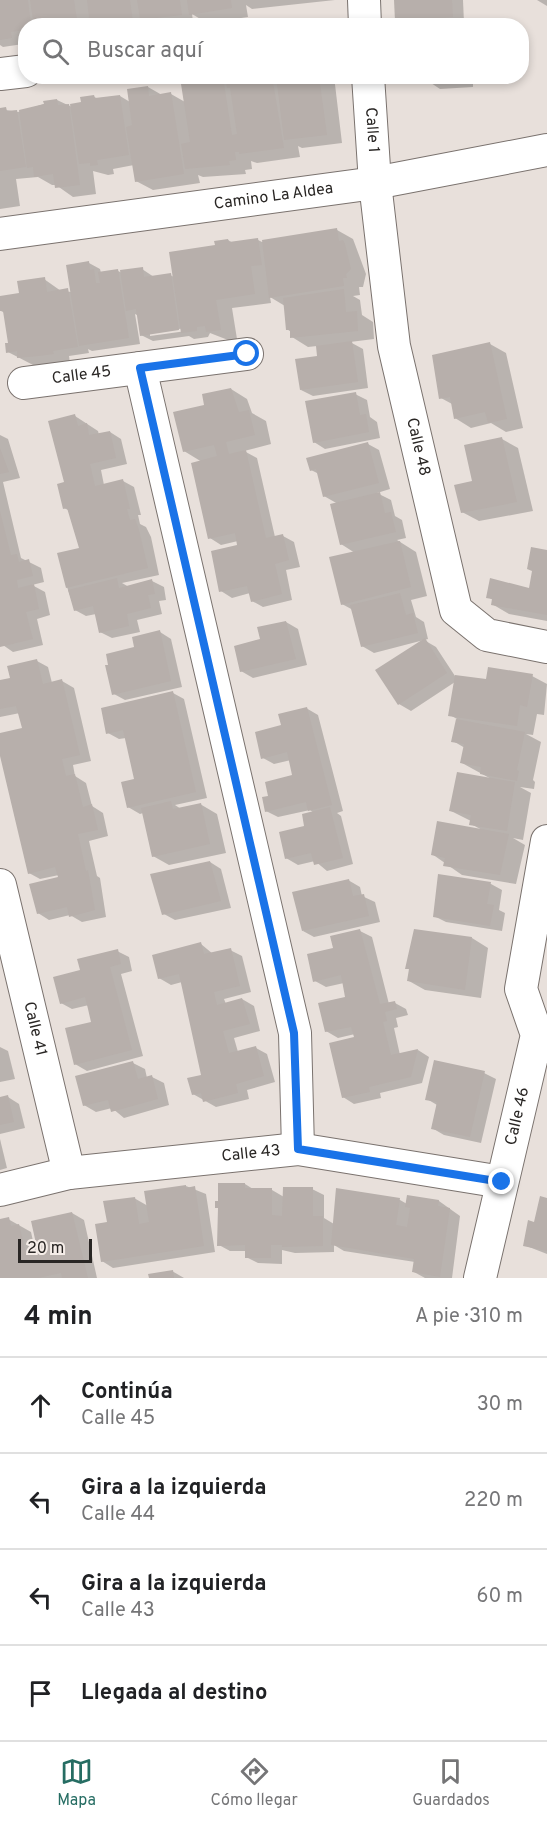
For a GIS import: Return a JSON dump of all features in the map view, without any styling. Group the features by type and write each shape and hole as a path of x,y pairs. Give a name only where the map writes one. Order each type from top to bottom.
{"street":[{"path":"0,74 18,72"},
{"name":"Calle 1","path":"369,84 375,183"},
{"name":"Camino La Aldea","path":"0,234 375,183 547,150"},
{"name":"Calle 48","path":"375,183 394,346 456,610 487,635 547,647"},
{"name":"Calle 45","path":"24,383 247,354"},
{"path":"140,368 294,1033 298,1149"},
{"name":"Calle 46","path":"480,1278 537,1035 521,989 547,841"},
{"name":"Calle 41","path":"0,885 4,919 69,1173"},
{"name":"Calle 43","path":"0,1190 69,1173 298,1149 502,1182"}],"building":[{"path":"0,0 28,0 30,18 18,18 18,31 11,32 12,38 0,40"},
{"path":"30,0 74,0 77,18 33,18"},
{"path":"87,0 130,0 132,18 89,18"},
{"path":"137,0 180,0 182,15 140,18"},
{"path":"187,0 231,0 232,8 189,15"},
{"path":"394,0 452,0 453,17 395,18"},
{"path":"181,84 224,84 232,135 237,134 230,88 227,88 226,84 273,84 284,148 239,154 235,152 236,160 229,161 230,165 185,169 181,144 190,142"},
{"path":"277,84 320,84 327,135 284,140"},
{"path":"148,86 149,96 171,92 184,174 135,182 126,127 132,125 127,89"},
{"path":"94,95 95,98 120,95 129,155 97,160 98,165 90,166 90,163 79,164 70,104 81,102 80,97"},
{"path":"57,99 58,105 69,104 80,185 55,188 53,174 34,177 33,167 27,168 19,110 44,104 43,101"},
{"path":"6,107 7,111 17,110 26,167 0,171 0,108"},
{"path":"337,228 339,241 343,240 345,244 351,269 346,274 347,278 343,278 344,286 269,298 262,240"},
{"path":"258,238 262,265 251,266 255,294 216,300 221,330 206,332 205,326 197,327 197,331 181,333 169,252 215,245 214,241 228,239 229,242"},
{"path":"89,261 90,270 94,269 96,283 100,283 98,272 118,269 129,338 79,346 66,265"},
{"path":"143,267 144,277 171,273 179,330 140,336 136,309 126,311 120,270"},
{"path":"45,277 47,292 68,288 78,347 53,351 54,354 17,358 17,351 6,353 5,343 8,343 3,311 0,311 0,296 19,293 17,281"},
{"path":"344,289 346,312 357,311 358,331 290,338 290,330 286,330 283,298"},
{"path":"352,341 358,382 300,390 295,359 317,356 316,346"},
{"path":"490,342 507,419 488,423 485,412 454,419 450,397 439,399 432,355"},
{"path":"231,388 239,412 249,410 255,435 226,442 229,454 246,450 266,538 283,534 289,560 275,564 282,594 251,602 247,586 219,592 211,551 237,545 235,533 208,539 191,463 217,456 214,445 183,452 173,412 204,405 202,394"},
{"path":"356,392 360,415 366,414 369,432 313,443 305,401"},
{"path":"75,414 78,426 87,423 89,435 110,431 116,458 90,464 95,486 123,479 130,509 127,509 130,520 135,519 148,568 66,588 57,553 79,548 67,508 63,509 57,484 64,482 48,421"},
{"path":"502,437 517,502 461,513 454,485 472,481 464,445"},
{"path":"368,442 379,483 323,497 316,469 310,471 306,458"},
{"path":"0,448 9,472 0,474"},
{"path":"380,492 385,513 391,512 396,532 340,545 330,504"},
{"path":"0,511 11,555 17,554 19,562 29,559 33,576 17,580 18,588 34,584 39,609 26,612 33,639 0,647"},
{"path":"400,541 411,587 341,605 329,557"},
{"path":"531,547 547,550 547,615 491,605 492,599 486,598 490,578 529,588 532,571 527,569"},
{"path":"117,578 119,588 152,579 155,594 148,595 151,608 127,614 129,626 99,633 93,606 74,611 68,590"},
{"path":"400,593 406,615 413,613 418,633 361,647 350,605"},
{"path":"286,621 296,659 240,672 234,646 260,639 257,627"},
{"path":"160,630 171,681 112,695 105,665 108,665 106,654 134,647 132,637"},
{"path":"425,638 447,673 398,705 375,670"},
{"path":"37,659 43,684 62,679 80,755 62,759 66,776 75,774 83,807 92,804 98,830 78,834 86,871 88,870 95,910 69,917 67,907 37,914 29,884 58,877 55,867 28,874 0,756 0,733 22,728 16,706 0,709 0,680 10,678 7,666"},
{"path":"488,667 533,674 527,707 520,705 517,726 448,716 455,675 486,679"},
{"path":"173,691 196,792 127,808 121,782 134,779 123,730 106,734 101,708"},
{"path":"307,707 332,805 308,811 306,802 265,812 262,797 268,796 265,782 292,775 287,752 261,759 255,732 281,725 278,714"},
{"path":"456,719 525,732 517,781 480,774 481,767 460,763 464,744 451,742"},
{"path":"457,772 515,782 507,831 469,825 471,815 449,811"},
{"path":"171,801 173,809 201,803 210,844 152,857 141,808"},
{"path":"330,807 343,858 314,865 311,853 285,859 279,832 304,826 302,814"},
{"path":"437,821 509,834 500,875 443,866 445,858 431,855"},
{"path":"210,861 221,901 162,915 150,874"},
{"path":"438,874 491,882 487,904 494,905 490,926 433,917"},
{"path":"349,879 353,896 364,894 369,916 302,931 292,892"},
{"path":"360,929 380,1004 395,1001 397,1009 385,1012 387,1021 383,1022 391,1055 418,1049 411,1077 369,1087 370,1092 342,1098 329,1043 354,1037 351,1027 325,1032 318,1003 345,997 341,975 313,982 307,954 333,948 330,936"},
{"path":"414,929 472,937 465,990 407,981 409,969 405,969"},
{"path":"201,942 204,954 231,948 240,986 214,992 217,1005 242,998 250,1024 223,1031 229,1053 256,1046 264,1076 236,1084 238,1093 203,1102 201,1093 192,1095 187,1078 201,1075 179,974 158,979 152,955"},
{"path":"118,949 121,964 110,967 132,1050 74,1065 65,1028 91,1022 88,1009 85,997 60,1004 53,977 80,970 77,959"},
{"path":"434,1060 485,1071 470,1137 431,1129 437,1102 425,1100"},
{"path":"133,1061 138,1079 152,1075 158,1099 111,1112 108,1100 83,1106 75,1076"},
{"path":"8,1095 14,1122 0,1125 0,1097"},
{"path":"218,1183 245,1183 245,1188 272,1188 272,1215 282,1216 283,1187 313,1187 313,1216 323,1216 323,1246 271,1245 271,1258 245,1258 245,1245 217,1246 218,1208 215,1208 215,1201 218,1201"},
{"path":"186,1185 186,1188 195,1186 204,1246 101,1262 95,1224 107,1222 103,1201 135,1197 139,1224 149,1222 144,1191"},
{"path":"336,1188 400,1198 396,1225 407,1227 410,1208 405,1207 407,1195 439,1200 438,1206 450,1208 440,1277 412,1272 414,1259 331,1245"},
{"path":"540,1196 547,1198 547,1251 523,1246 528,1220 534,1222"},
{"path":"72,1212 88,1278 62,1278 61,1273 38,1278 0,1278 0,1219 9,1217 11,1226 19,1224 25,1250 37,1248 31,1221"},
{"path":"173,1270 174,1278 149,1278 148,1274"}],"route":[{"path":"247,354 140,368 294,1033 298,1149 502,1182"}]}
